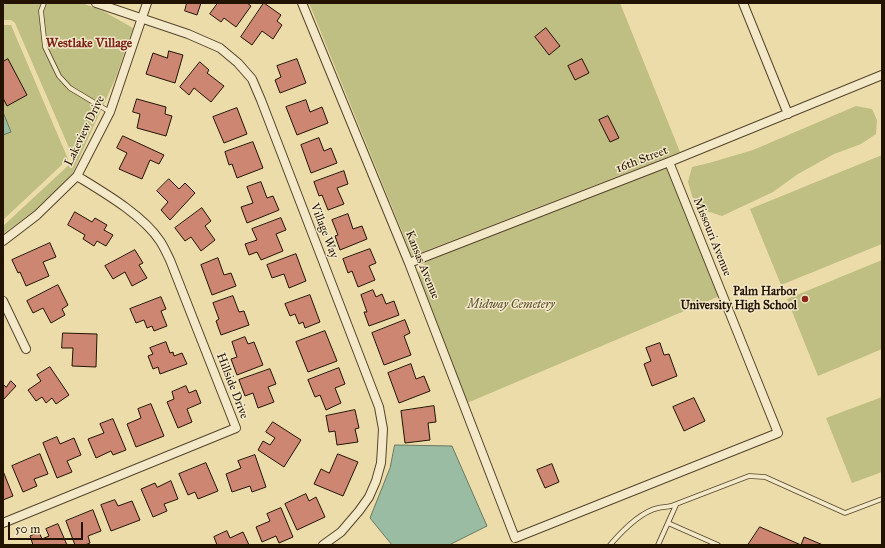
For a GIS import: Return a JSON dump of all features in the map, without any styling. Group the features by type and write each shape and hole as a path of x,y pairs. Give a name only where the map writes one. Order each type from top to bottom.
{"street":[{"name":"Village Way","path":"96,3 188,34 220,48 238,63 252,79 261,100 379,407 383,429 381,462 376,481 369,497 341,532 323,545"},
{"name":"Lakeview Drive","path":"3,241 37,215 77,176 110,112 147,3"},
{"name":"Kansas Avenue","path":"302,3 409,263 515,538"},
{"path":"743,3 788,114"},
{"name":"16th Street","path":"409,263 669,162 882,75"},
{"name":"Missouri Avenue","path":"515,538 778,433 669,162"},
{"name":"Hillside Drive","path":"3,523 236,428 170,260 159,240 128,210 77,176"},
{"path":"3,301 26,349"}],"lane":[{"path":"44,3 41,10 45,47 59,76 70,88 110,112"},
{"path":"610,545 620,533 637,518 657,508 676,505 749,476 765,477 845,513 882,499"},
{"path":"658,545 676,505"},
{"path":"668,523 718,545"}],"green space":[{"path":"5,3 82,3 103,11 133,28 116,77 72,174 34,211 3,234 3,226 72,162 73,157 15,23 11,20 3,20 3,7"},
{"path":"309,3 620,3 680,152 412,256"},
{"path":"3,25 11,25 68,159 3,220"},
{"path":"856,106 872,109 877,120 876,134 861,144 834,154 798,174 773,192 722,216 703,210 693,199 688,182 692,167 753,150"},
{"path":"882,155 882,244 781,285 750,209"},
{"name":"Midway Cemetery","path":"670,165 722,295 467,403 417,274 428,259"},
{"path":"882,260 882,349 818,376 787,299"},
{"path":"882,397 882,472 852,483 826,418"}],"shaded area":[{"path":"3,112 11,132 3,135"},
{"path":"395,445 452,446 487,526 449,545 392,545 370,518 390,468"}],"building":[{"path":"187,3 201,3 197,15 185,11"},
{"path":"218,3 247,3 251,6 236,27 224,18 221,22 210,14"},
{"path":"264,3 281,15 277,21 282,25 273,39 262,31 252,45 241,37"},
{"path":"546,28 560,46 549,55 535,37"},
{"path":"169,51 183,55 175,83 146,74 153,53 167,58"},
{"path":"8,59 27,95 7,106 3,98 3,62"},
{"path":"297,59 306,83 280,93 275,80 281,77 277,66"},
{"path":"582,59 589,73 575,80 568,66"},
{"path":"200,62 209,70 207,73 224,86 211,102 194,88 189,95 180,87"},
{"path":"137,99 166,107 165,114 172,116 166,136 137,128 140,114 133,112"},
{"path":"306,100 310,112 322,107 328,123 297,135 286,107"},
{"path":"237,108 247,134 224,143 213,117"},
{"path":"608,116 619,138 610,142 599,120"},
{"path":"123,136 164,155 159,164 150,160 142,179 119,169 127,153 117,148"},
{"path":"319,138 324,151 331,148 337,163 311,173 301,145"},
{"path":"253,142 263,168 237,178 232,164 229,165 225,152"},
{"path":"344,171 348,184 337,188 344,204 328,210 322,195 319,196 314,182"},
{"path":"169,179 179,189 185,183 195,193 170,220 161,210 168,202 157,191"},
{"path":"261,182 267,198 273,196 279,210 247,223 241,207 253,203 247,187"},
{"path":"202,208 211,221 205,226 215,240 201,251 191,237 185,241 175,228"},
{"path":"75,212 92,222 95,218 107,225 104,230 113,235 106,246 97,241 94,246 83,239 85,235 68,225"},
{"path":"348,214 353,229 362,226 367,239 340,250 335,236 338,235 332,220"},
{"path":"281,218 286,230 276,234 283,251 261,260 257,252 249,255 245,244 257,240 252,229"},
{"path":"50,243 56,257 43,262 49,276 26,286 20,272 18,273 12,260"},
{"path":"370,249 376,263 369,266 375,280 358,287 352,271 348,273 343,259"},
{"path":"135,250 143,263 139,265 147,278 132,286 125,272 113,279 105,266"},
{"path":"296,254 306,281 289,288 284,274 272,278 267,265"},
{"path":"218,258 224,275 231,273 236,286 212,295 201,265"},
{"path":"58,285 68,305 62,309 65,315 51,323 43,308 33,313 27,301"},
{"path":"373,290 376,297 382,294 386,304 394,301 399,315 369,326 364,312 367,312 361,295"},
{"path":"310,295 320,322 305,328 303,322 299,324 295,314 290,316 285,304"},
{"path":"233,296 239,312 244,311 249,325 221,335 216,321 219,319 213,303"},
{"path":"161,297 166,309 161,311 167,326 154,331 152,326 147,328 144,320 136,323 130,309"},
{"path":"405,320 410,333 404,336 411,355 384,365 372,333"},
{"path":"325,331 337,361 308,372 296,342"},
{"path":"63,333 97,334 96,367 72,366 73,348 62,348"},
{"path":"245,337 248,344 254,342 263,365 237,375 231,359 237,357 232,342"},
{"path":"166,342 170,353 173,352 174,356 182,353 187,364 160,374 158,367 153,369 148,356 153,354 150,348"},
{"path":"660,343 664,355 669,354 677,376 652,386 644,364 651,361 646,348"},
{"path":"411,364 416,379 424,376 430,391 399,403 388,373"},
{"path":"50,367 69,395 56,404 52,398 46,403 42,397 36,401 28,390 41,381 37,375"},
{"path":"339,368 345,384 335,388 341,403 326,410 320,395 315,397 308,380"},
{"path":"270,369 276,384 268,387 274,402 258,408 253,393 245,396 239,380"},
{"path":"11,381 16,386 3,400 3,384 6,387"},
{"path":"186,386 189,393 196,390 201,403 187,409 192,422 178,428 167,402 174,399 172,392"},
{"path":"694,398 705,421 684,431 673,407"},
{"path":"151,404 164,436 136,447 127,424 141,418 138,409"},
{"path":"434,406 436,422 428,423 430,440 405,443 401,411"},
{"path":"355,410 359,428 355,429 358,442 337,445 335,431 329,432 326,416"},
{"path":"113,419 126,450 113,455 111,451 96,458 88,439 104,433 100,424"},
{"path":"273,422 301,440 284,467 258,450 263,441 270,445 275,438 266,432"},
{"path":"57,437 60,444 74,438 81,455 67,461 72,472 57,478 43,443"},
{"path":"40,454 48,474 34,479 37,486 23,492 12,466"},
{"path":"338,454 358,462 343,496 314,484 321,469 329,473"},
{"path":"255,455 266,487 252,492 250,486 232,492 226,474 241,468 238,461"},
{"path":"206,463 218,491 198,499 195,492 188,495 179,474"},
{"path":"552,464 559,482 545,488 537,470"},
{"path":"3,471 13,496 3,500"},
{"path":"171,481 178,499 164,504 167,511 153,517 141,489 155,483 157,487"},
{"path":"306,494 309,501 316,497 325,517 297,530 285,504"},
{"path":"115,500 118,506 132,501 140,520 111,531 101,505"},
{"path":"281,508 293,537 279,543 276,536 262,542 256,527 270,521 267,514"},
{"path":"93,510 101,531 88,536 90,543 85,545 75,545 66,521"},
{"path":"58,524 67,545 33,545 30,536 39,532 42,539 49,536 46,529"},
{"path":"760,527 801,545 748,545"},
{"path":"227,531 230,538 243,532 249,545 217,545 214,537"},
{"path":"804,537 823,545 801,545"}],"place":[{"name":"Palm Harbor University High School","path":"805,299"}],"district":[{"name":"Westlake Village","path":"89,44"}]}
